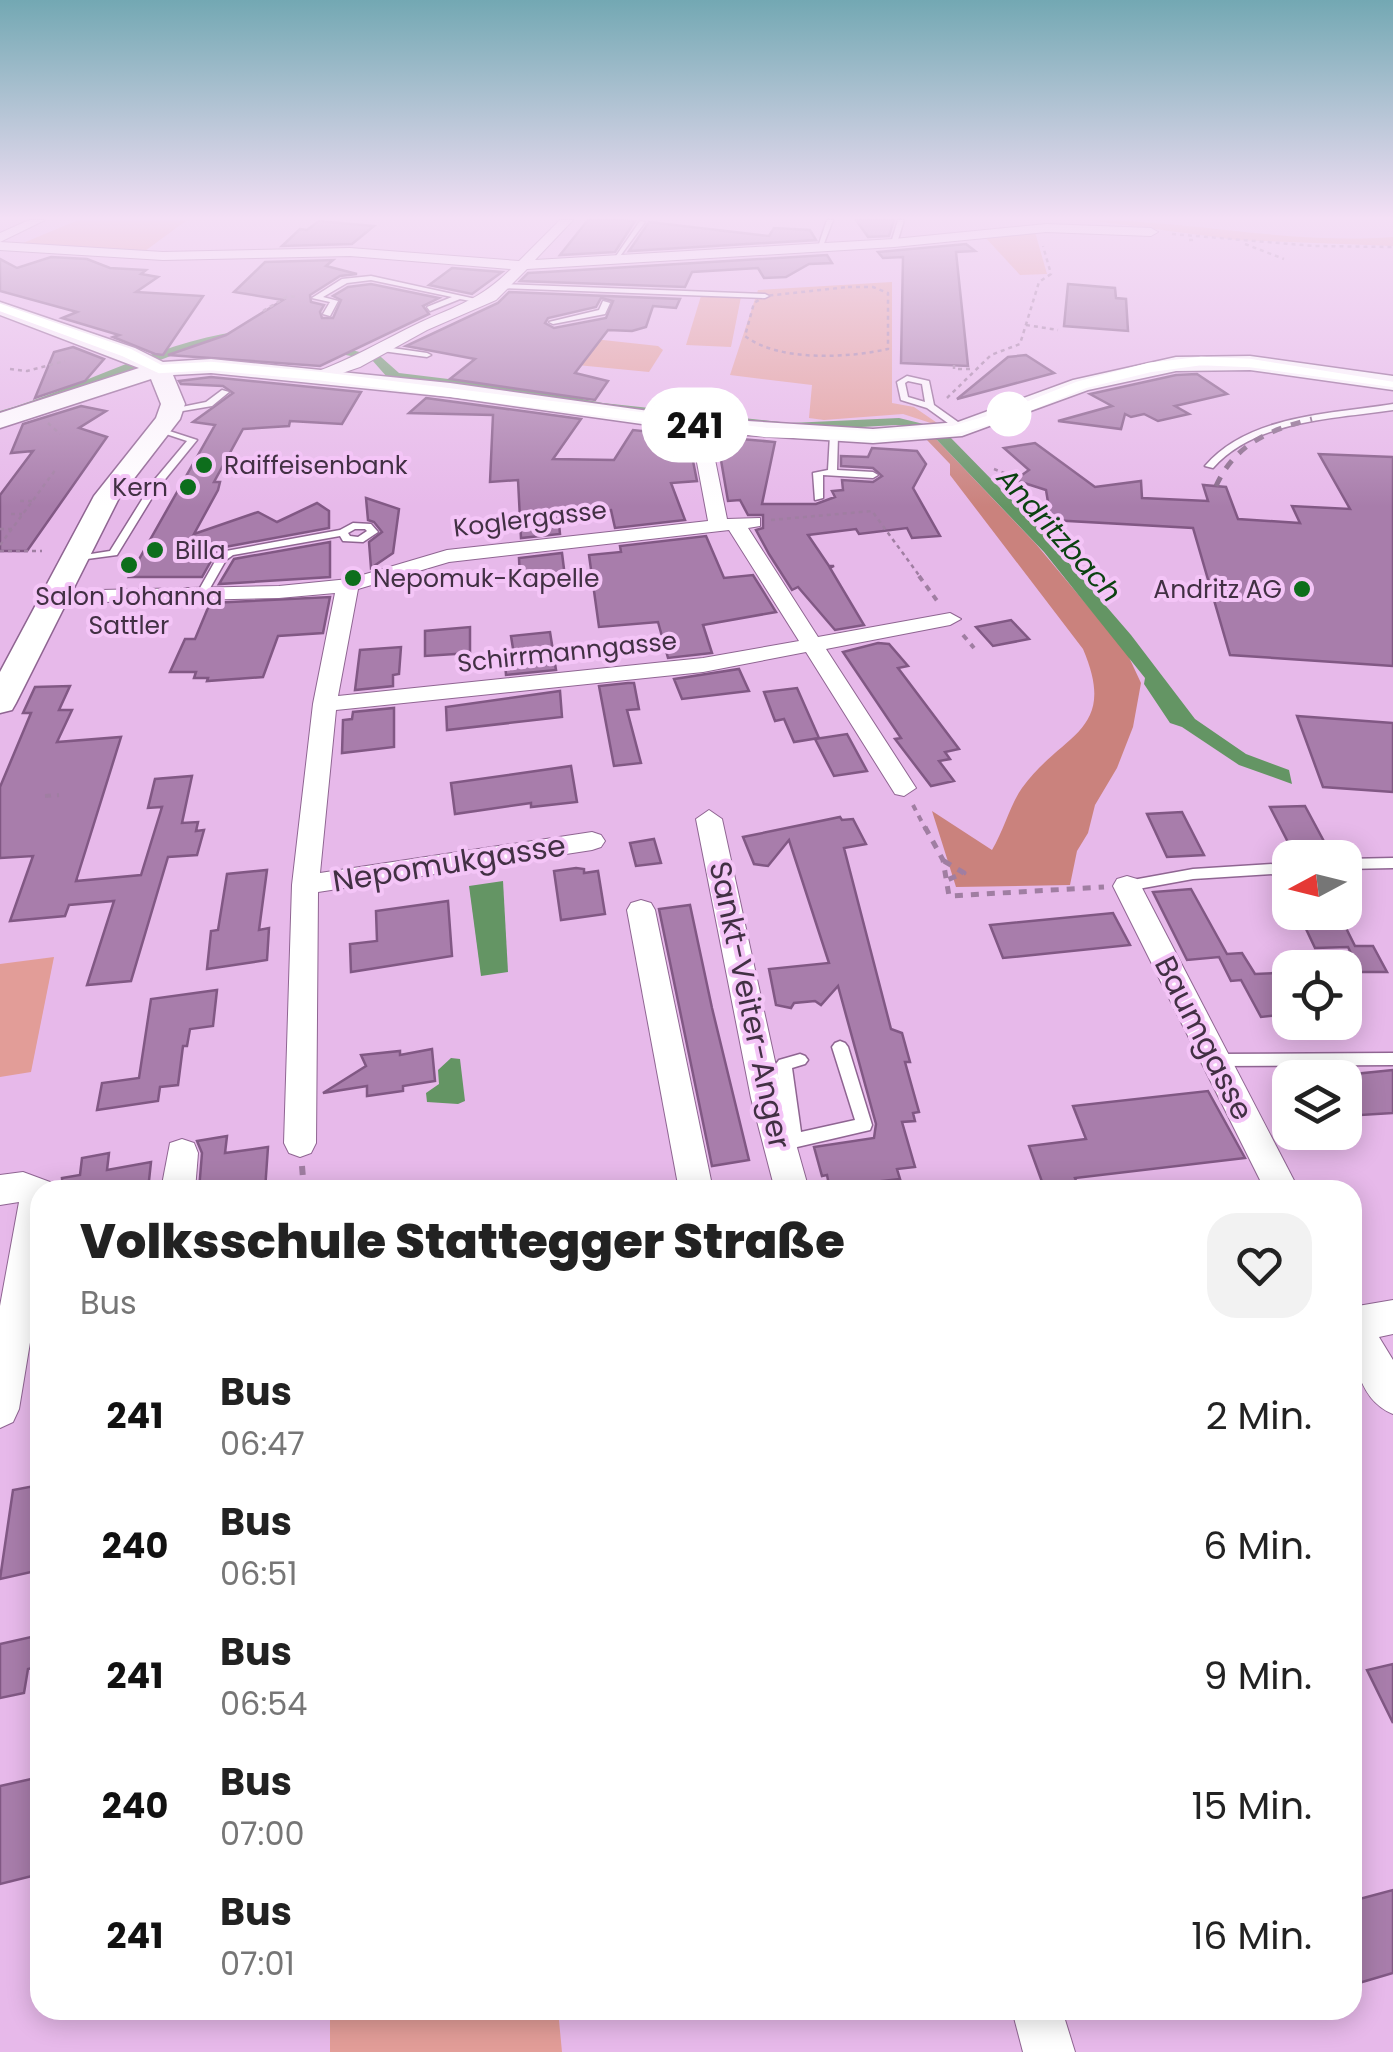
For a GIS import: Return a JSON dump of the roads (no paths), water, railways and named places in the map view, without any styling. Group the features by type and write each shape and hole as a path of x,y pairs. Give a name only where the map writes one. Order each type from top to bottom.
{"street":[{"path":"21,316 151,364 319,376 365,361 448,316"},
{"path":"365,361 699,425 834,434 945,425 1081,385 1176,364 1250,363 1393,383"},
{"path":"0,703 114,487 166,420 151,364"},
{"path":"0,421 151,364"},
{"path":"699,425 736,524 904,788"},
{"name":"Koglergasse","path":"57,596 200,595 351,586 447,556 736,524"},
{"name":"Nepomukgasse","path":"300,1143 305,885 325,704 351,586"},
{"name":"Schirrmanngasse","path":"325,704 703,665 950,618"},
{"name":"Sankt-Veiter-Anger","path":"708,819 789,1180"},
{"name":"Nepomukgasse","path":"305,885 592,842"},
{"name":"Baumgasse","path":"1127,886 1277,1180"},
{"path":"641,910 694,1180"},
{"path":"179,1180 182,1153"},
{"path":"0,1190 30,1189"},
{"path":"0,1409 28,1309"},
{"path":"1362,1324 1393,1316"},
{"path":"1362,1343 1393,1395"},
{"path":"1040,2020 1049,2052"}],"lane":[{"path":"553,322 584,316"},
{"path":"365,361 427,355"},
{"path":"166,420 208,404 225,392"},
{"path":"930,406 945,425"},
{"path":"1210,466 1215,457 1234,444 1259,433 1393,407"},
{"path":"76,559 113,553 154,487 192,440 166,420"},
{"path":"832,472 834,434"},
{"path":"818,498 818,474 872,475"},
{"path":"114,487 154,487"},
{"path":"200,595 222,558 230,553 344,532"},
{"path":"1362,864 1393,863"},
{"path":"1127,886 1193,874 1272,869"},
{"path":"780,1144 864,1126 840,1048"},
{"path":"1215,1060 1393,1059"},
{"path":"780,1144 794,1130 784,1064 800,1060"}],"railway":[{"path":"1216,486 1243,449 1268,434 1312,419"}],"place":[{"name":"Raiffeisenbank","path":"204,465"},
{"name":"Kern","path":"188,487"},
{"name":"Billa","path":"155,550"},
{"name":"Salon Johanna Sattler","path":"129,565"},
{"name":"Nepomuk-Kapelle","path":"353,578"},
{"name":"Andritz AG","path":"1302,589"}],"water label":[{"name":"Andritzbach","path":"1059,535"}]}
